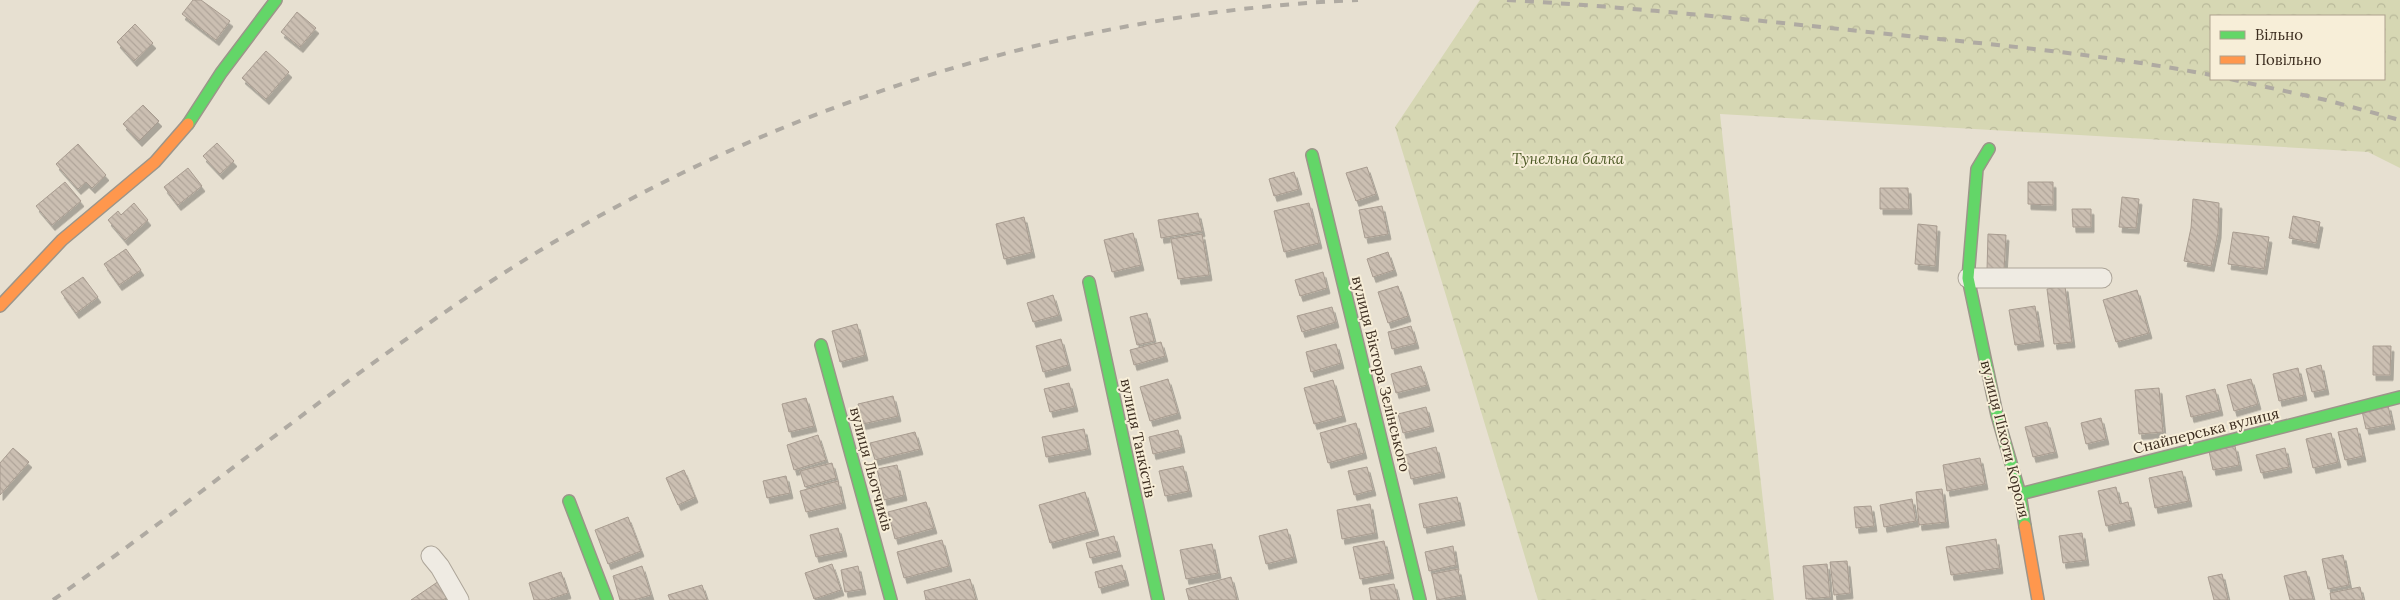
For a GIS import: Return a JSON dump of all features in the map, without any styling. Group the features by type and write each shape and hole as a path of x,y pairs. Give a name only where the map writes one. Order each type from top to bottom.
{"street":[{"path":"0,306 62,240 155,162 190,122 222,73 276,0"},
{"name":"вулиця Піхоти Короля","path":"1989,149 1977,169 1968,278 1997,415 2020,494 2038,600"},
{"name":"вулиця Віктора Зелінського","path":"1312,155 1420,600"},
{"path":"1968,278 2102,278"},
{"name":"вулиця Танкістів","path":"1089,282 1158,600"},
{"name":"вулиця Льотчиків","path":"821,345 891,600"},
{"name":"Снайперська вулиця","path":"2020,494 2400,396"},
{"path":"569,501 607,600"},
{"path":"431,556 440,567 459,600"}],"green space":[{"name":"Тунельна балка","path":"1480,0 2400,0 2400,168 2368,152 1720,114 1774,600 1538,600 1395,127"}],"building":[{"path":"193,0 201,0 230,21 216,40 182,14"},
{"path":"297,12 316,28 300,47 281,32"},
{"path":"135,24 153,43 134,61 117,42"},
{"path":"266,51 289,72 266,99 242,78"},
{"path":"143,105 159,121 139,141 123,124"},
{"path":"217,143 234,161 220,174 203,156"},
{"path":"78,144 106,175 92,188 86,182 78,189 56,164"},
{"path":"1367,167 1376,194 1356,201 1346,173"},
{"path":"188,168 202,186 178,205 164,187"},
{"path":"1294,172 1299,189 1274,196 1269,179"},
{"path":"65,182 81,201 52,225 36,206"},
{"path":"2028,182 2053,182 2053,205 2028,204"},
{"path":"1880,188 1908,188 1909,209 1880,209"},
{"path":"2122,197 2139,199 2136,228 2119,227"},
{"path":"2193,199 2219,203 2218,233 2211,266 2184,261 2191,228"},
{"path":"134,203 148,220 125,240 108,220 118,211 121,215"},
{"path":"1309,203 1319,243 1284,252 1274,211"},
{"path":"1382,206 1388,234 1365,238 1359,210"},
{"path":"2072,209 2091,209 2091,227 2073,227"},
{"path":"1198,213 1202,231 1161,238 1158,220"},
{"path":"2293,216 2320,222 2316,243 2289,238"},
{"path":"1024,217 1032,252 1004,259 996,224"},
{"path":"1918,224 1937,226 1935,266 1915,264"},
{"path":"2233,232 2269,237 2264,269 2228,264"},
{"path":"1133,233 1141,265 1112,272 1104,240"},
{"path":"1202,234 1209,275 1178,279 1171,239"},
{"path":"1988,234 2006,235 2004,270 1987,270"},
{"path":"126,249 141,270 119,285 104,264"},
{"path":"1388,252 1394,270 1373,277 1367,259"},
{"path":"1323,272 1327,288 1300,296 1295,280"},
{"path":"83,277 98,297 76,313 61,292"},
{"path":"1398,286 1408,316 1388,323 1378,292"},
{"path":"2065,286 2072,342 2054,344 2047,289"},
{"path":"2137,290 2149,333 2116,342 2103,300"},
{"path":"1053,295 1059,315 1033,322 1027,303"},
{"path":"2035,306 2041,341 2015,345 2009,310"},
{"path":"1332,307 1336,322 1302,332 1297,316"},
{"path":"1147,313 1154,341 1137,345 1130,317"},
{"path":"857,324 865,355 840,362 832,331"},
{"path":"1411,326 1416,343 1392,349 1388,332"},
{"path":"1061,339 1068,365 1043,372 1036,346"},
{"path":"1161,342 1165,356 1134,365 1130,350"},
{"path":"1336,344 1341,363 1311,372 1306,352"},
{"path":"2373,346 2391,346 2390,375 2373,375"},
{"path":"2321,365 2326,389 2312,392 2306,369"},
{"path":"1421,366 1427,385 1396,393 1391,374"},
{"path":"2298,368 2304,395 2279,401 2273,374"},
{"path":"1168,379 1178,413 1150,421 1140,387"},
{"path":"2251,379 2258,404 2234,411 2227,385"},
{"path":"1333,380 1343,416 1314,424 1304,388"},
{"path":"1069,383 1075,406 1050,412 1044,389"},
{"path":"2159,388 2163,432 2139,434 2135,390"},
{"path":"2215,389 2220,410 2191,417 2186,396"},
{"path":"893,396 898,416 863,424 858,404"},
{"path":"806,398 814,426 789,432 782,404"},
{"path":"2388,405 2392,424 2366,429 2362,411"},
{"path":"1426,407 1431,426 1403,433 1398,414"},
{"path":"2101,418 2106,439 2086,444 2081,423"},
{"path":"2047,422 2055,452 2033,457 2025,427"},
{"path":"1356,423 1364,453 1328,463 1320,433"},
{"path":"2357,428 2363,456 2345,460 2338,432"},
{"path":"1084,429 1088,449 1046,457 1042,437"},
{"path":"1178,430 1182,447 1153,454 1149,437"},
{"path":"915,432 920,449 875,460 870,443"},
{"path":"2331,433 2338,462 2313,468 2306,439"},
{"path":"818,435 826,460 794,470 787,445"},
{"path":"2235,446 2239,465 2213,470 2209,451"},
{"path":"1436,447 1442,472 1411,479 1405,455"},
{"path":"13,448 29,462 0,495 0,463"},
{"path":"2285,448 2289,467 2261,473 2256,455"},
{"path":"1980,458 1985,484 1947,491 1943,465"},
{"path":"832,463 836,478 805,487 800,471"},
{"path":"897,465 904,495 884,500 877,469"},
{"path":"1183,466 1189,491 1165,496 1159,471"},
{"path":"1367,467 1373,490 1354,495 1348,471"},
{"path":"684,470 695,497 678,505 666,478"},
{"path":"2182,471 2189,501 2155,508 2149,478"},
{"path":"786,476 790,493 767,498 763,481"},
{"path":"838,481 843,503 806,512 800,491"},
{"path":"2116,487 2120,504 2128,502 2132,520 2106,526 2098,491"},
{"path":"1942,489 1946,522 1919,525 1916,492"},
{"path":"1085,492 1096,530 1050,543 1039,505"},
{"path":"1457,497 1462,520 1424,528 1419,504"},
{"path":"1912,499 1916,521 1884,527 1880,505"},
{"path":"926,502 934,528 895,539 888,512"},
{"path":"1370,504 1375,533 1342,539 1337,510"},
{"path":"1871,506 1874,526 1856,528 1854,507"},
{"path":"628,517 641,551 608,564 595,530"},
{"path":"838,528 844,551 816,557 810,535"},
{"path":"1287,529 1294,557 1266,564 1259,536"},
{"path":"2082,533 2086,560 2063,563 2059,536"},
{"path":"1114,536 1118,551 1090,558 1086,543"},
{"path":"1996,539 2000,568 1951,575 1946,547"},
{"path":"942,540 949,566 904,578 897,552"},
{"path":"1384,541 1391,573 1360,579 1353,547"},
{"path":"1212,544 1218,573 1186,579 1180,550"},
{"path":"1453,546 1456,565 1429,571 1425,552"},
{"path":"2343,555 2349,585 2328,589 2322,559"},
{"path":"1847,561 1850,593 1834,595 1830,562"},
{"path":"832,564 841,590 814,599 805,573"},
{"path":"1827,564 1830,597 1806,599 1803,566"},
{"path":"1122,565 1126,580 1099,588 1095,572"},
{"path":"642,566 651,595 634,600 620,600 613,576"},
{"path":"858,566 863,589 845,592 841,570"},
{"path":"1458,569 1463,595 1437,600 1432,574"},
{"path":"2306,571 2313,599 2290,600 2284,576"},
{"path":"561,572 568,593 547,600 534,600 529,583"},
{"path":"2222,574 2228,600 2214,600 2208,577"},
{"path":"1231,577 1237,600 1189,600 1186,589"},
{"path":"970,579 976,600 926,600 924,591"},
{"path":"439,581 449,596 443,600 411,600"},
{"path":"1394,584 1398,600 1371,600 1369,588"},
{"path":"702,585 707,600 670,600 668,595"},
{"path":"2360,587 2363,600 2331,600 2330,593"}],"railway":[{"path":"53,600 326,397 493,280 591,221 693,168 799,121 907,82 1018,50 1130,26 1244,9 1358,0"},
{"path":"1507,0 1693,14 2004,46 2087,55 2210,75"},
{"path":"2235,80 2326,100 2400,120"}],"traffic: fast":[{"path":"188,124 221,73 276,0"},
{"path":"1989,149 1977,169 1968,278 1997,415 2020,494 2025,526"},
{"path":"1312,155 1420,600"},
{"path":"1089,282 1158,600"},
{"path":"821,345 891,600"},
{"path":"2020,494 2400,397"},
{"path":"569,501 607,600"}],"traffic: slow":[{"path":"0,306 62,240 155,162 188,124"},
{"path":"2025,526 2038,600"}]}
